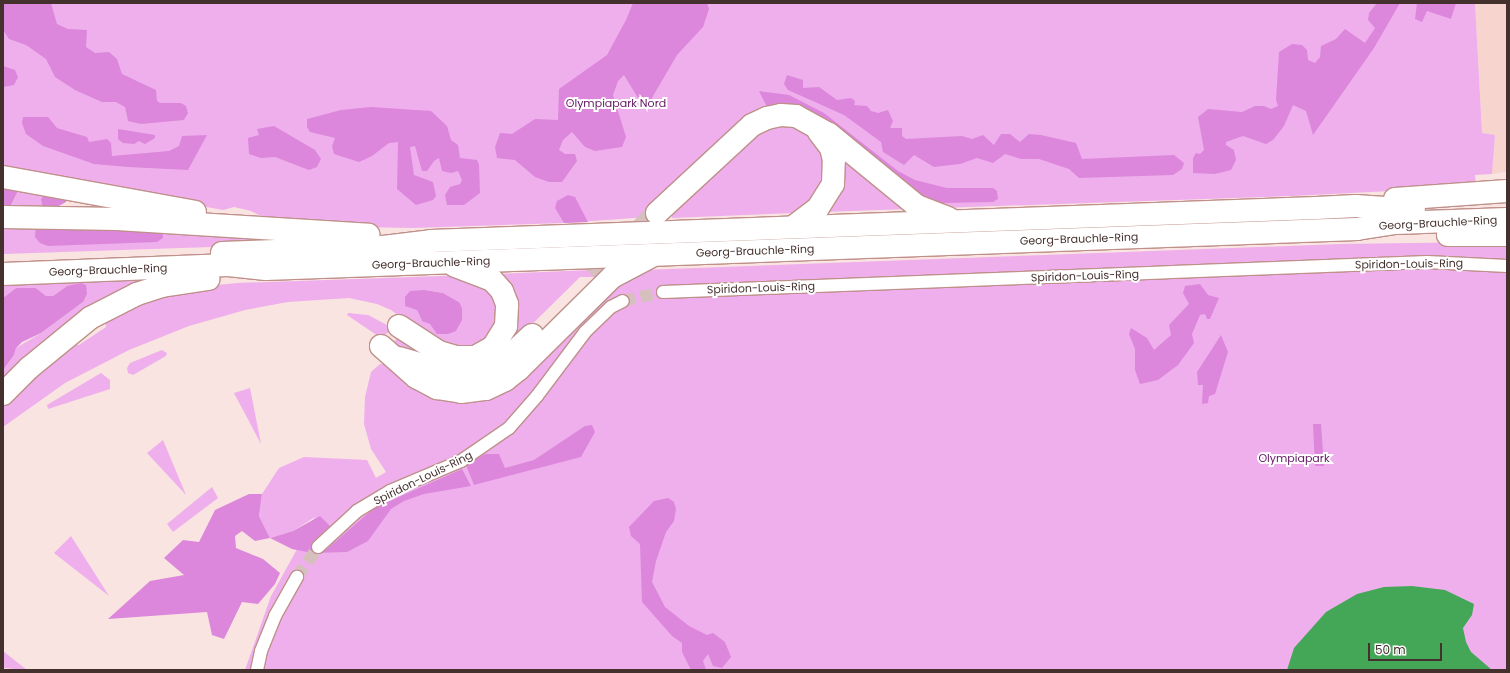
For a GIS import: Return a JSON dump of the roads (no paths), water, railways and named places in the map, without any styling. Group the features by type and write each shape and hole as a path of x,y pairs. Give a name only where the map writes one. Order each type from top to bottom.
{"highway":[{"path":"657,213 752,125 767,118 781,115 796,116 829,134 917,206 956,221"},
{"path":"793,227 818,208 833,184 835,172 832,154 816,128"},
{"path":"3,177 213,216 241,227"},
{"path":"1356,206 1395,199 1507,191"},
{"name":"Georg-Brauchle-Ring","path":"3,261 383,247 431,241 1356,206 1396,210 1507,206"},
{"path":"3,217 66,217 241,227 431,241"},
{"name":"Georg-Brauchle-Ring","path":"3,274 228,265 266,269 654,255 1357,229 1396,223 1507,219"},
{"path":"1357,229 1397,234 1507,235"},
{"path":"594,277 500,365 488,371 467,376 388,352 427,383 449,391 471,392 496,385 519,369 612,277 654,255"},
{"path":"440,369 399,326 439,352 456,357 475,357 493,347 499,340 508,317 502,291 492,280 446,262"},
{"path":"3,394 63,338 114,305 162,286 266,269"}],"street":[{"name":"Spiridon-Louis-Ring","path":"663,292 1420,262 1507,266"},
{"name":"Spiridon-Louis-Ring","path":"318,547 357,511 390,491 461,461 509,428 537,396 585,332 611,307 623,301"},
{"path":"257,670 261,651 275,616 297,577"}],"tunnel":[{"path":"594,277 657,213"},
{"path":"623,301 663,292"},
{"path":"297,577 318,547"}],"park label":[{"name":"Olympiapark Nord","path":"616,103"},
{"name":"Olympiapark","path":"1294,458"}]}
